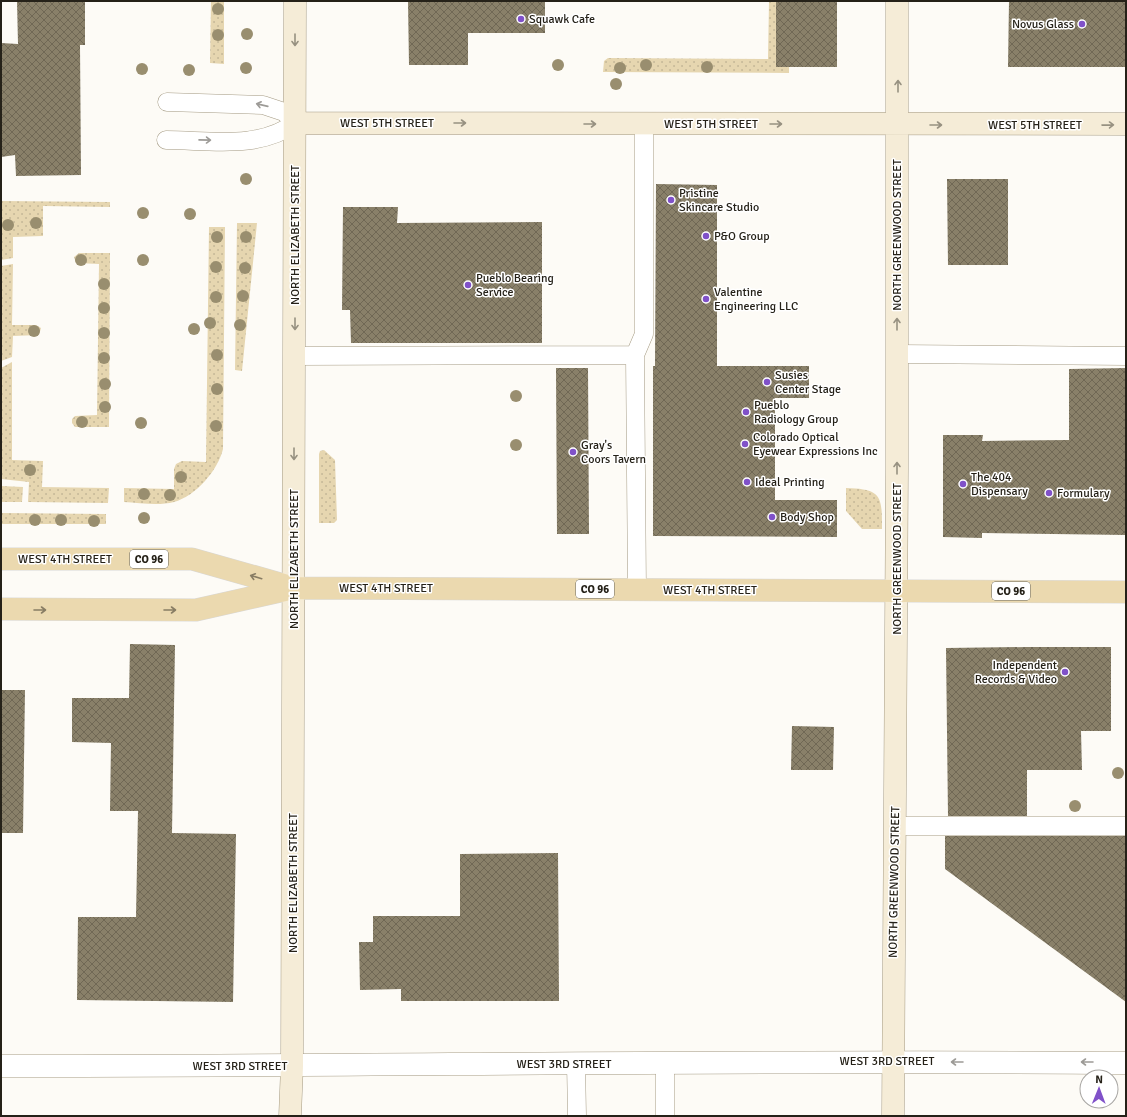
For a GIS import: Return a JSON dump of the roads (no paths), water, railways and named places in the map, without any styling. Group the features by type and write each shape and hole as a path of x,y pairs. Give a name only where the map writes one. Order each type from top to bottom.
{"main road":[{"name":"NORTH ELIZABETH STREET","path":"290,1116 292,1066 295,1"},
{"name":"NORTH GREENWOOD STREET","path":"893,1116 892,1061 895,826 897,354 897,1"},
{"name":"WEST 5TH STREET","path":"295,123 897,125 1126,124"},
{"name":"WEST 4TH STREET","path":"1,560 192,559 294,588"},
{"name":"WEST 4TH STREET","path":"1,609 196,610 294,588 1126,592"}],"street":[{"name":"WEST 3RD STREET","path":"1,1066 292,1066 892,1061 1126,1063"}],"lane":[{"path":"166,102 263,104 284,112 295,123 276,135 255,140 166,140"},
{"path":"637,590 635,355 644,334 644,124"},
{"path":"897,354 1126,356"},
{"path":"294,356 635,355"},
{"path":"895,826 1126,826"},
{"path":"576,1063 577,1116"},
{"path":"665,1063 665,1116"}],"place":[{"name":"Squawk Cafe","path":"521,19"},
{"name":"Novus Glass","path":"1082,24"},
{"name":"Pristine Skincare Studio","path":"671,200"},
{"name":"P&O Group","path":"706,236"},
{"name":"Pueblo Bearing Service","path":"468,285"},
{"name":"Valentine Engineering LLC","path":"706,299"},
{"name":"Susies Center Stage","path":"767,382"},
{"name":"Pueblo Radiology Group","path":"746,412"},
{"name":"Colorado Optical Eyewear Expressions Inc","path":"745,444"},
{"name":"Gray's Coors Tavern","path":"573,452"},
{"name":"Ideal Printing","path":"747,482"},
{"name":"The 404 Dispensary","path":"963,484"},
{"name":"Formulary","path":"1049,493"},
{"name":"Body Shop","path":"772,517"},
{"name":"Independent Records & Video","path":"1065,672"}]}
